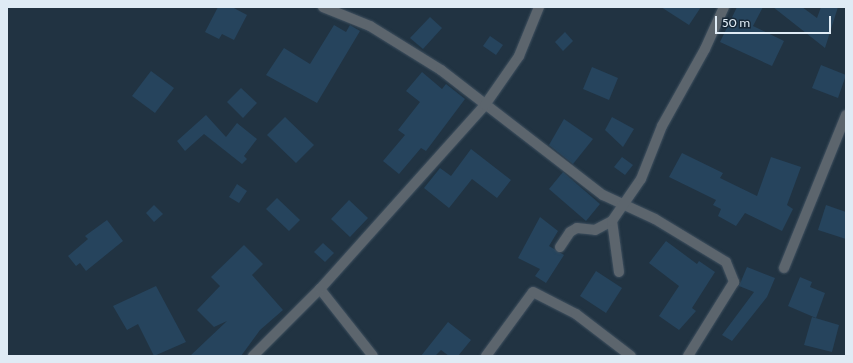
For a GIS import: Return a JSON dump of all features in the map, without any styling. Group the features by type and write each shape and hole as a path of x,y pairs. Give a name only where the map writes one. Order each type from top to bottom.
{"street":[{"path":"323,7 370,26 441,70 603,195 614,202 626,204 726,262 734,282 688,356"},
{"path":"253,356 320,290 485,105 519,56 538,7"},
{"path":"560,247 570,232 577,228 595,230 612,221 626,204 641,179 662,126 705,49 724,7"},
{"path":"784,268 846,115"},
{"path":"612,221 619,272"},
{"path":"320,290 373,356"},
{"path":"486,356 533,292 576,314 631,356"}],"building":[{"path":"218,7 232,7 247,15 234,40 222,34 219,39 205,32"},
{"path":"661,7 701,7 689,25"},
{"path":"737,7 763,7 753,26 784,41 772,66 720,42"},
{"path":"773,7 802,7 817,18 821,7 838,7 825,48"},
{"path":"430,17 442,28 423,49 410,38"},
{"path":"334,25 346,32 350,25 360,31 317,103 266,75 284,48 310,64"},
{"path":"565,32 573,41 563,51 555,42"},
{"path":"490,36 503,45 496,55 483,46"},
{"path":"821,65 846,75 838,98 812,88"},
{"path":"592,67 618,78 609,100 583,89"},
{"path":"151,71 174,88 155,113 132,96"},
{"path":"422,72 442,89 446,84 465,99 426,151 421,148 399,174 383,161 405,135 398,130 420,102 406,91"},
{"path":"241,88 257,103 243,118 227,102"},
{"path":"206,115 226,137 237,123 257,139 244,156 247,159 242,164 204,134 185,151 177,141"},
{"path":"285,117 314,145 296,163 267,135"},
{"path":"612,117 634,129 623,147 605,130"},
{"path":"564,119 593,139 573,164 549,145"},
{"path":"471,149 511,180 497,198 472,179 449,208 424,188 440,168 451,176"},
{"path":"682,153 723,173 720,178 757,196 771,157 801,167 787,205 793,209 782,231 745,213 736,226 718,216 721,209 713,205 716,200 669,177"},
{"path":"622,157 633,165 625,175 614,167"},
{"path":"563,172 600,204 586,221 549,189"},
{"path":"237,184 247,191 239,203 229,197"},
{"path":"277,198 300,220 289,231 266,209"},
{"path":"349,200 368,218 350,237 331,219"},
{"path":"154,205 163,214 154,222 146,213"},
{"path":"826,205 846,212 846,239 818,230"},
{"path":"540,217 558,231 549,246 564,255 546,283 535,276 540,269 518,258"},
{"path":"107,220 123,241 86,271 80,263 76,266 68,256 88,239 85,236"},
{"path":"666,241 697,264 699,261 715,272 692,308 696,311 679,330 659,316 679,286 649,263"},
{"path":"323,243 334,253 325,262 314,252"},
{"path":"244,245 263,264 252,275 283,310 260,330 241,356 190,356 227,321 214,327 197,310 220,286 211,277"},
{"path":"747,267 775,278 767,297 732,341 722,335 754,292 739,286"},
{"path":"596,271 622,288 606,313 580,296"},
{"path":"800,277 812,282 810,287 825,293 816,318 788,306"},
{"path":"156,286 186,342 154,356 138,324 127,330 113,306"},
{"path":"812,317 839,325 832,352 804,345"},
{"path":"448,322 471,340 458,356 449,356 441,350 435,356 421,356"}]}
